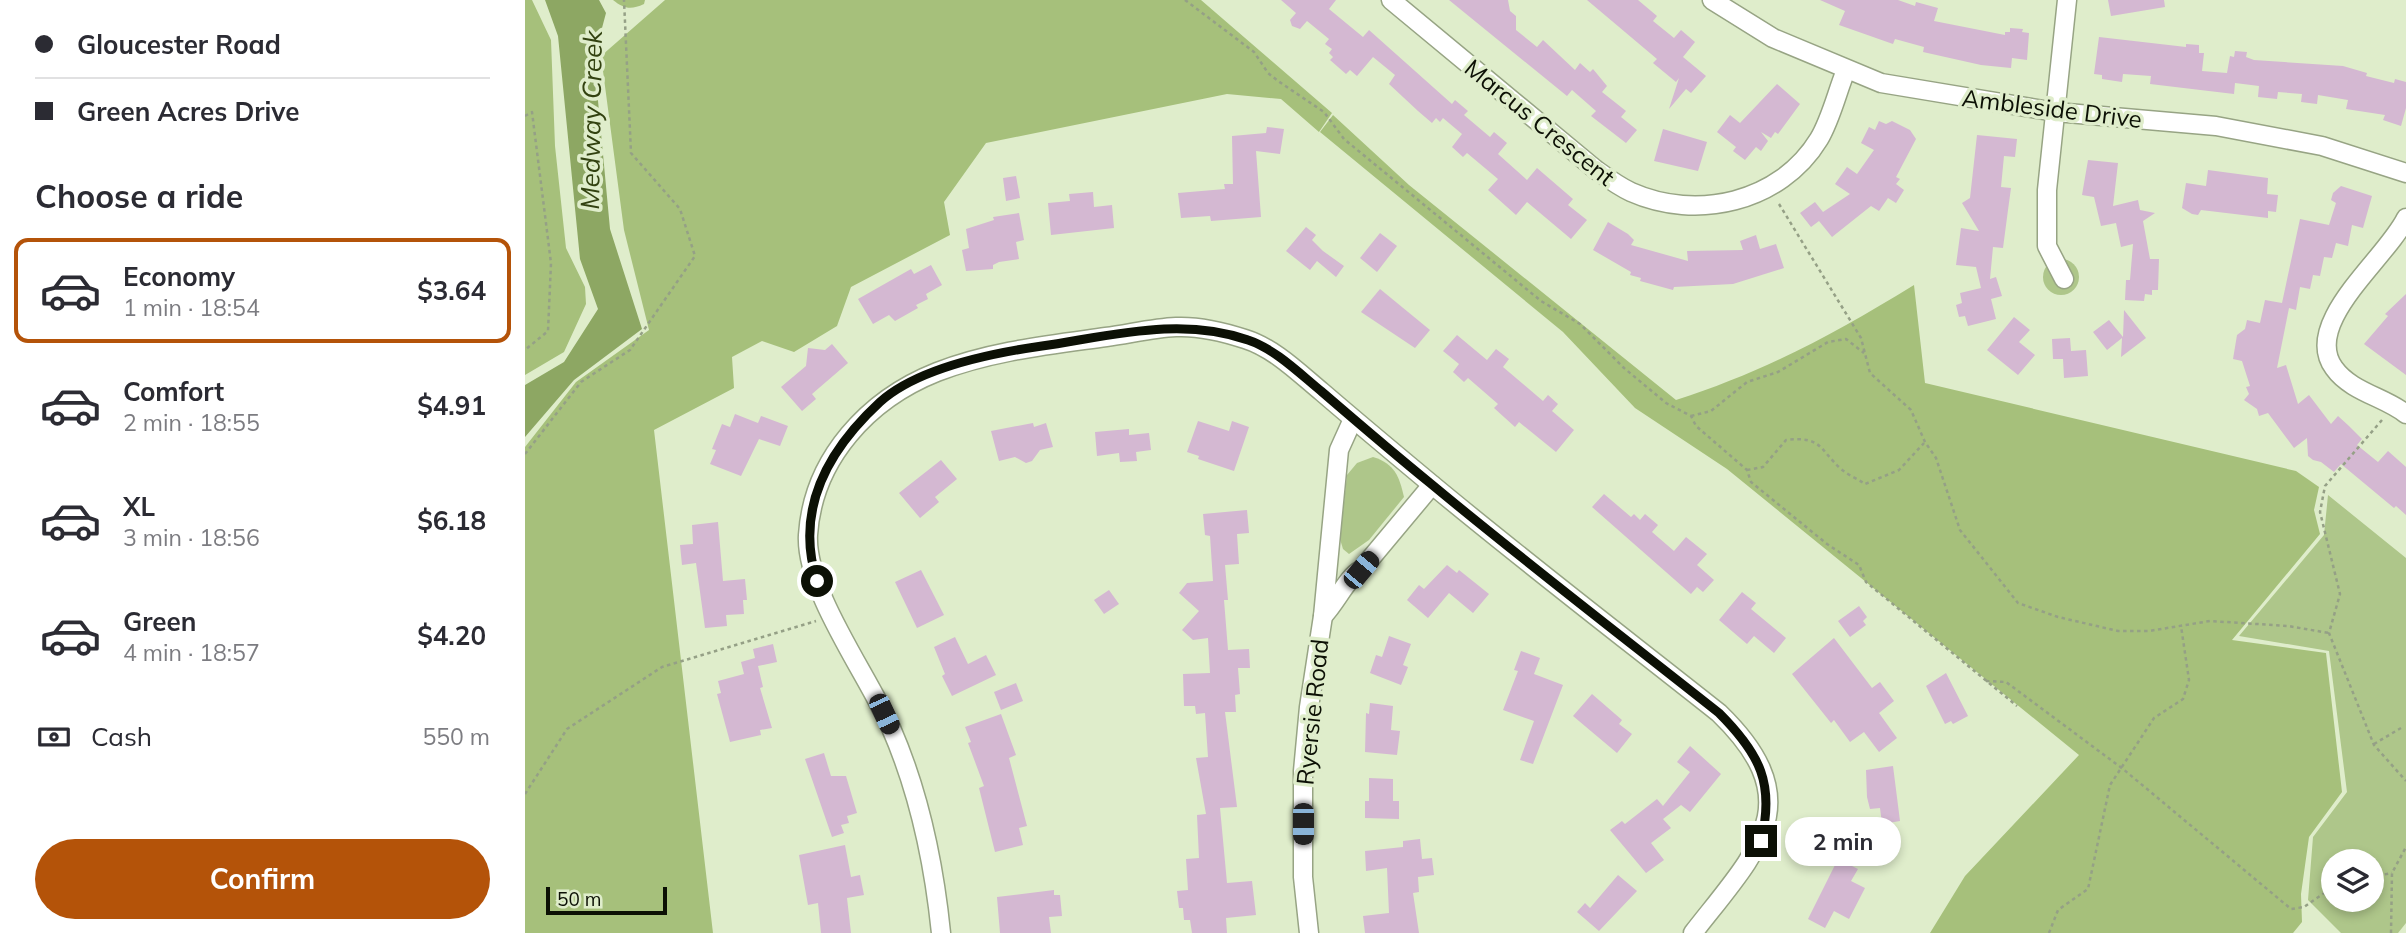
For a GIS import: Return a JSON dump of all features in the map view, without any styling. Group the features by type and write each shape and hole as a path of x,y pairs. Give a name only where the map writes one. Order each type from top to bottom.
{"street":[{"name":"Marcus Crescent","path":"1391,0 1595,169 1630,192 1665,203 1697,207 1722,204 1751,196 1779,181 1802,160 1820,138 1846,70"},
{"name":"Ambleside Drive","path":"1712,0 1773,38 1881,83 2056,112 2216,126 2322,146 2406,173"},
{"path":"2064,279 2047,246 2047,190 2067,0"},
{"path":"2403,412 2349,382 2334,369 2327,355 2325,338 2340,305 2390,246 2406,218"},
{"path":"941,933 937,900 908,770 877,698 822,595 808,540 811,513 820,482 837,450 858,423 884,398 909,383 961,363 1030,347 1178,327 1222,332 1251,341 1285,361 1432,485 1719,713 1742,735 1756,758 1767,786 1768,814 1761,841 1693,933"},
{"name":"Ryersie Road","path":"1309,933 1303,877 1303,771 1309,707 1323,616 1339,450 1353,419"},
{"name":"Ryersie Road","path":"1323,616 1339,599 1351,575 1361,570 1432,485"}],"path":[{"path":"525,454 581,382 630,350 695,256 680,209 631,153 624,0"},
{"path":"1185,0 1254,52 1278,81 1324,112 1344,139 1541,300 1580,324 1624,368 1666,403 1691,416 1696,426 1747,470 1751,482 1827,544 1859,565 1866,582 2017,706"},
{"path":"525,116 532,112 551,264 548,331 525,350"},
{"path":"1779,204 1861,338 1870,373 1911,410 1925,442 1936,458 1960,530 2018,603 2058,617 2118,631 2149,631 2210,621 2288,626 2329,633"},
{"path":"1691,416 1711,411 1747,382 1778,372 1828,342 1846,339 1864,353"},
{"path":"2403,412 2382,420 2325,486 2321,512 2340,594 2329,633 2374,745 2406,781"},
{"path":"1747,470 1763,467 1786,440 1802,439 1823,447 1842,469 1865,484 1899,470 1925,442"},
{"path":"525,794 567,729 662,667 833,616"},
{"path":"2049,933 2057,910 2088,889 2111,785 2154,718 2183,699 2189,680 2181,626"},
{"path":"1986,681 2005,682 2123,769 2291,909 2304,907 2321,895"},
{"path":"2374,745 2402,728"},
{"path":"2391,933 2392,873 2406,847"},
{"path":"2384,875 2392,873"}],"shaded area":[{"path":"525,0 532,0 551,40 555,146 566,248 585,287 586,304 564,352 525,375"},
{"path":"613,0 645,0 644,4 631,8"},
{"path":"665,0 1201,0 1332,113 1319,132 1281,99 1227,94 986,143 944,202 950,235 851,287 837,326 794,352 762,341 732,357 734,388 654,430 713,933 525,933 525,447 576,382 649,330 624,230 601,56"},
{"path":"1333,115 1409,185 1676,400 1739,377 1799,350 1914,285 1925,383 2296,471 2319,487 2314,510 2320,534 2232,640 2326,653 2342,792 2309,837 2301,894 2302,922 2293,933 1930,933 1965,876 2079,755 1727,469 1635,408 1563,332 1320,132"},
{"path":"2061,259 2074,264 2079,277 2074,290 2061,295 2048,290 2043,277 2048,264"},
{"path":"1373,457 1386,463 1395,472 1404,497 1369,540 1349,554 1343,549 1340,539 1347,475 1357,463"},
{"path":"2328,495 2406,558 2406,923 2398,933 2341,933 2308,900 2313,837 2347,792 2329,651 2239,636 2324,535"}],"water":[{"name":"Medway Creek","path":"545,0 599,0 606,13 594,58 610,229 642,329 574,380 525,437 525,385 564,362 598,309 580,259 558,36"}],"building":[{"path":"1281,0 1336,0 1329,9 1363,37 1369,30 1452,104 1455,100 1468,111 1464,115 1490,137 1494,132 1507,143 1498,154 1527,180 1537,168 1573,199 1568,205 1587,220 1571,239 1527,202 1516,215 1488,190 1498,179 1467,153 1463,157 1452,147 1462,134 1443,118 1440,122 1436,118 1432,123 1418,111 1389,84 1395,75 1373,57 1357,76 1350,70 1346,74 1330,60 1333,57 1329,53 1332,49 1325,44 1329,39 1307,21 1300,29 1292,26 1290,20 1296,13"},
{"path":"1449,0 1508,0 1510,11 1516,16 1516,30 1537,47 1543,40 1575,70 1580,63 1590,72 1593,69 1607,86 1602,92 1626,111 1621,117 1637,130 1626,143 1591,116 1596,111 1572,90 1567,96"},
{"path":"1587,0 1638,0 1657,16 1653,21 1674,38 1681,30 1695,42 1683,57 1706,76 1691,93 1686,89 1669,109 1679,78 1676,82 1653,63 1657,59"},
{"path":"1820,0 1898,0 1915,6 1916,2 1938,8 1934,21 2005,35 2005,32 2010,32 2010,28 2023,29 2022,32 2029,33 2027,60 2012,58 2011,68 1981,65 1923,52 1924,47 1895,39 1893,44 1839,25 1845,11"},
{"path":"2108,0 2164,0 2165,7 2111,16"},
{"path":"2099,37 2186,47 2186,44 2199,45 2199,53 2204,53 2202,71 2227,73 2230,56 2234,57 2235,51 2247,52 2246,57 2254,60 2343,66 2367,73 2366,76 2394,83 2395,79 2406,82 2406,108 2401,126 2383,120 2385,115 2346,109 2348,100 2318,95 2317,104 2301,102 2302,94 2278,92 2277,99 2258,97 2259,86 2235,83 2234,94 2150,84 2151,76 2123,74 2122,82 2102,79 2102,75 2094,74"},
{"path":"1777,84 1800,104 1778,134 1775,132 1771,138 1761,132 1768,141 1761,151 1756,147 1745,160 1733,151 1736,147 1717,132 1730,115 1740,123"},
{"path":"1879,121 1886,124 1892,121 1910,130 1916,139 1896,177 1900,179 1896,184 1904,190 1896,203 1888,198 1879,211 1871,206 1832,237 1819,221 1811,227 1800,213 1815,202 1823,212 1850,194 1835,184 1847,167 1857,174 1874,150 1861,143 1869,127 1875,130"},
{"path":"1267,127 1284,129 1280,154 1256,151 1261,217 1211,221 1210,216 1181,218 1178,193 1225,189 1224,184 1233,184 1232,136 1266,133"},
{"path":"1663,129 1707,142 1698,171 1654,161"},
{"path":"1977,135 2017,139 2015,157 2004,156 2001,187 2011,188 2003,248 1993,247 1990,279 1996,277 2002,296 1991,299 1996,319 1968,326 1965,316 1959,317 1956,305 1962,303 1960,293 1981,288 1976,267 1956,265 1961,228 1979,231 1962,203 1970,198"},
{"path":"2088,160 2118,163 2113,206 2138,200 2140,210 2155,213 2143,221 2150,259 2159,259 2158,290 2152,290 2152,295 2145,294 2144,301 2125,300 2126,280 2130,280 2133,244 2121,247 2116,223 2101,226 2094,197 2082,195"},
{"path":"2208,170 2268,178 2267,194 2278,195 2276,212 2268,211 2268,218 2201,210 2198,215 2182,208 2186,183 2206,186"},
{"path":"1016,176 1020,198 1006,201 1003,178"},
{"path":"2341,186 2372,196 2363,228 2352,225 2348,246 2336,243 2332,258 2324,257 2320,276 2313,275 2310,289 2300,287 2296,310 2289,308 2277,368 2286,365 2298,404 2309,395 2331,424 2338,416 2349,426 2362,439 2357,445 2378,462 2388,451 2406,467 2406,515 2341,464 2334,472 2321,462 2313,460 2308,456 2307,438 2294,448 2268,413 2259,416 2257,409 2244,400 2249,394 2246,387 2250,386 2242,361 2233,359 2237,335 2245,329 2247,320 2260,323 2265,300 2282,303 2300,219 2329,225 2336,203 2331,200 2333,193"},
{"path":"1093,192 1094,207 1112,205 1114,228 1051,235 1048,203 1070,201 1069,194"},
{"path":"1019,213 1024,240 1016,242 1019,259 999,262 993,265 993,269 966,271 962,250 969,248 966,229 994,220 993,217"},
{"path":"1608,222 1634,240 1631,245 1688,261 1687,251 1743,250 1740,241 1756,235 1760,249 1776,244 1784,268 1733,284 1674,287 1673,290 1640,281 1641,278 1630,275 1631,272 1593,250"},
{"path":"1306,227 1316,235 1312,240 1344,266 1336,277 1317,261 1310,270 1286,251"},
{"path":"1380,233 1397,246 1377,272 1360,258"},
{"path":"931,265 942,285 926,294 928,299 916,305 918,308 895,321 889,315 873,324 858,299 911,269 914,274"},
{"path":"1380,289 1430,330 1415,348 1361,312"},
{"path":"2406,294 2406,375 2364,344 2388,316 2385,314"},
{"path":"2124,310 2146,338 2121,357 2122,338 2107,350 2093,332 2109,320 2123,337"},
{"path":"2014,317 2030,330 2019,342 2035,355 2018,375 1987,350"},
{"path":"1457,335 1487,360 1496,349 1509,359 1503,367 1543,401 1548,395 1558,404 1552,411 1574,430 1556,452 1519,422 1515,427 1494,408 1498,404 1468,378 1464,382 1453,372 1459,364 1443,351"},
{"path":"2070,338 2071,351 2086,350 2088,376 2064,378 2063,359 2053,359 2052,339"},
{"path":"832,344 848,363 812,394 816,399 802,411 781,387 806,366 808,348 825,350"},
{"path":"735,414 758,423 761,416 788,426 780,446 759,439 741,476 710,464 716,450 712,449 722,424 730,427"},
{"path":"1198,421 1229,431 1232,421 1249,427 1234,471 1198,459 1199,456 1187,452"},
{"path":"1033,423 1034,427 1046,423 1053,447 1040,450 1032,461 1026,463 1015,457 999,461 991,431"},
{"path":"1129,429 1129,435 1149,433 1151,450 1136,452 1137,461 1120,462 1119,453 1097,456 1095,432"},
{"path":"941,460 957,479 935,497 939,502 920,518 899,493"},
{"path":"1604,494 1631,517 1634,514 1640,520 1645,514 1658,525 1652,532 1674,551 1686,537 1707,554 1697,565 1714,580 1703,592 1697,587 1691,594 1592,507"},
{"path":"1247,510 1249,533 1237,534 1239,564 1225,565 1228,600 1224,600 1228,650 1249,649 1250,668 1238,668 1240,694 1235,695 1236,712 1225,712 1237,807 1220,808 1227,883 1252,881 1256,915 1226,918 1227,933 1192,933 1190,920 1184,920 1183,908 1179,908 1177,891 1188,890 1186,859 1199,858 1197,815 1206,814 1196,758 1208,757 1205,713 1196,714 1195,706 1184,706 1183,674 1210,673 1208,638 1193,640 1182,630 1199,611 1179,593 1187,583 1213,581 1210,536 1205,535 1203,514"},
{"path":"718,522 723,581 745,579 747,600 743,600 744,614 726,615 727,626 705,628 696,563 682,565 680,545 693,544 692,525"},
{"path":"1447,565 1457,573 1459,570 1489,594 1473,613 1449,593 1428,618 1407,600 1419,585 1424,589"},
{"path":"921,570 944,615 917,628 895,582"},
{"path":"1109,590 1119,604 1104,614 1094,600"},
{"path":"1742,592 1756,603 1751,609 1786,638 1774,653 1754,636 1747,644 1719,620"},
{"path":"1859,606 1867,617 1863,621 1866,625 1850,637 1838,621"},
{"path":"1389,636 1411,644 1403,665 1408,667 1401,685 1370,673 1376,655 1382,657"},
{"path":"955,637 968,664 986,655 996,675 952,696 942,676 945,674 934,647"},
{"path":"1834,638 1872,688 1880,682 1894,701 1879,713 1897,738 1879,752 1864,732 1850,742 1834,720 1831,723 1792,674"},
{"path":"773,644 777,662 758,666 763,687 760,688 772,728 760,730 761,735 730,742 717,694 721,693 718,681 744,674 741,662 755,658 753,649"},
{"path":"1521,651 1540,658 1534,674 1563,685 1533,764 1520,760 1534,721 1503,710 1518,671 1514,670"},
{"path":"1946,673 1968,716 1953,724 1951,721 1945,724 1926,686"},
{"path":"1016,683 1023,701 1001,710 994,692"},
{"path":"1592,694 1622,720 1619,724 1632,734 1617,753 1573,716"},
{"path":"1370,703 1393,706 1391,730 1400,731 1397,755 1365,752 1366,713 1369,714"},
{"path":"1001,714 1016,755 1009,758 1027,826 1019,828 1023,845 995,852 979,788 984,786 965,727"},
{"path":"1690,746 1721,774 1690,812 1681,805 1663,819 1671,828 1651,843 1664,860 1646,873 1610,830 1622,821 1625,824 1657,799 1663,806 1690,772 1677,762"},
{"path":"824,753 831,776 846,776 857,813 847,816 849,823 841,825 844,833 832,837 805,759"},
{"path":"1893,766 1900,821 1882,824 1880,808 1870,809 1866,770"},
{"path":"1369,778 1393,779 1393,801 1399,801 1399,819 1365,818 1365,801 1369,801"},
{"path":"1420,839 1422,859 1432,858 1434,875 1418,877 1419,892 1413,893 1419,933 1365,933 1363,916 1389,913 1387,868 1366,871 1365,851 1403,847 1403,841"},
{"path":"845,845 851,877 860,875 864,895 847,898 851,933 821,933 818,903 808,905 799,855"},
{"path":"1838,859 1858,869 1851,881 1865,888 1849,919 1834,911 1825,928 1808,919"},
{"path":"1618,875 1637,891 1599,931 1577,912 1585,903 1590,908"},
{"path":"1054,890 1054,895 1060,895 1062,916 1049,917 1051,933 1000,933 997,897"}],"route":[{"path":"817,581 808,540 811,513 820,482 837,450 858,423 884,398 909,383 961,363 1030,347 1178,327 1222,332 1251,341 1285,361 1432,485 1719,713 1742,735 1756,758 1767,786 1768,814 1761,841"}]}
